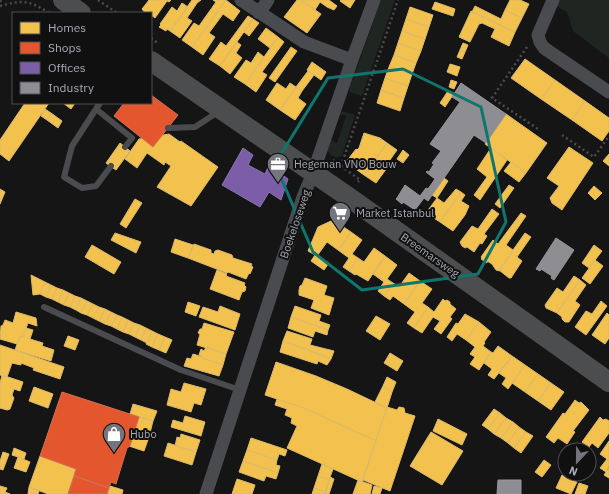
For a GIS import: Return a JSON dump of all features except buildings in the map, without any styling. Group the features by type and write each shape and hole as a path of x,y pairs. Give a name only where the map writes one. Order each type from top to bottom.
{"main road":[{"name":"Breemarsweg","path":"152,62 220,110 314,173 609,382"}],"street":[{"path":"241,0 304,42 352,60"},
{"path":"259,13 268,0"},
{"name":"Boekeloseweg","path":"206,494 303,197 314,173 374,0"},
{"path":"553,0 538,35 540,42 544,48 609,92"}],"lane":[{"path":"99,104 72,146 64,177 82,188 96,186 111,166"},
{"path":"96,109 132,138 125,147"},
{"path":"168,128 195,127 220,110"},
{"path":"44,307 181,370 240,390"}],"path":[{"path":"98,0 116,12"},
{"path":"341,166 398,0"},
{"path":"0,6 16,1 34,4 48,12"},
{"path":"538,129 492,98 529,44 540,42"},
{"path":"562,135 594,157 609,136"}],"highlighted area":[{"path":"403,69 481,107 506,222 478,274 362,290 313,252 275,164 328,78"}],"shaded area":[{"path":"381,0 395,0 362,96 351,93 349,90"},
{"path":"558,0 609,0 609,58 573,31 567,12 556,6"},
{"path":"343,111 355,115 342,156 337,158 331,155 327,150 331,140 337,143 346,116 340,114"}],"place":[{"name":"Hegeman VNO Bouw","path":"278,184"},
{"name":"Market Istanbul","path":"340,232"},
{"name":"Hubo","path":"114,454"}]}
